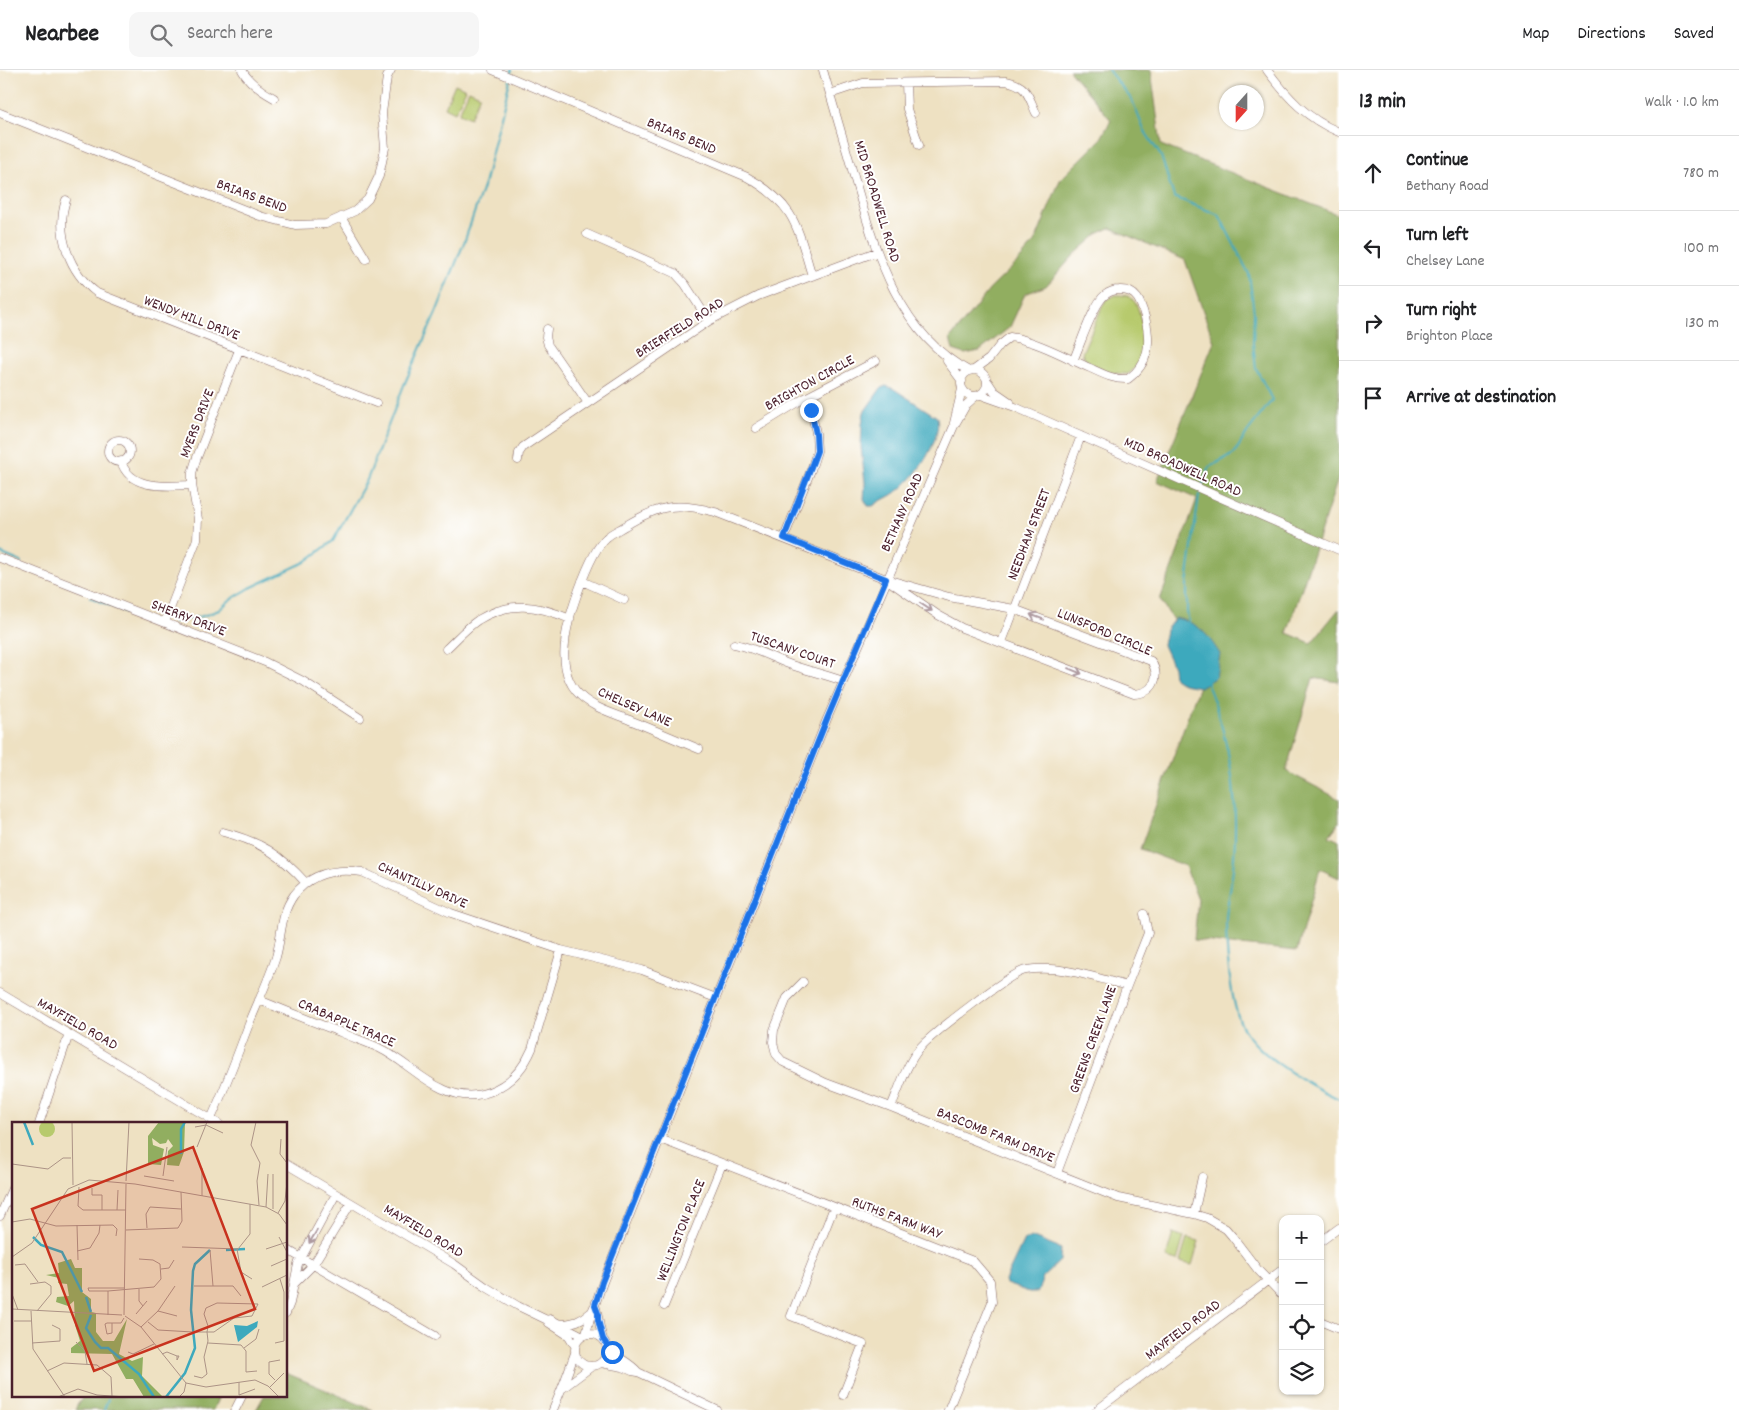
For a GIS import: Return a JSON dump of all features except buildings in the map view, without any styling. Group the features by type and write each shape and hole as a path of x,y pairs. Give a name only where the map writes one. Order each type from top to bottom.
{"street":[{"path":"242,70 256,87 274,98"},
{"name":"BRIARS BEND","path":"0,113 260,216 295,225 326,224 355,211 368,199 379,176 385,148 382,113 387,77 391,70"},
{"name":"BRIARS BEND","path":"493,70 747,177 761,185 777,198 792,215 812,276"},
{"name":"MID BROADWELL ROAD","path":"823,70 876,252 896,297 922,333 942,355 962,385"},
{"path":"1267,70 1295,105 1310,117 1339,132"},
{"path":"830,94 864,83 1006,81 1016,83 1026,89 1036,113"},
{"path":"906,83 907,109 919,145"},
{"name":"WENDY HILL DRIVE","path":"66,200 61,220 63,240 75,270 89,288 106,298 376,403"},
{"path":"342,217 366,259"},
{"path":"587,234 675,273 685,284 709,321"},
{"name":"BRIERFIELD ROAD","path":"518,460 519,453 523,447 709,321 758,296 876,252"},
{"path":"988,360 986,391 978,396 966,394 962,385 964,374 988,360 1000,345 1010,337 1023,339 1113,378 1128,379 1139,369 1147,354 1150,342 1141,304 1137,297 1125,290 1111,291 1104,296 1096,308 1074,361"},
{"path":"547,329 548,345 588,403"},
{"name":"MYERS DRIVE","path":"165,622 197,539 198,519 192,485 196,460 239,350"},
{"name":"MID BROADWELL ROAD","path":"942,355 972,371"},
{"name":"BRIGHTON CIRCLE","path":"756,428 805,398 876,361"},
{"path":"972,371 981,372 987,379"},
{"name":"MID BROADWELL ROAD","path":"987,379 994,391 1015,407"},
{"name":"BETHANY ROAD","path":"954,426 962,385"},
{"name":"MID BROADWELL ROAD","path":"978,396 991,397 1015,407 1339,550"},
{"name":"BETHANY ROAD","path":"584,1335 589,1328 590,1313 595,1305 602,1282 843,681 954,426 966,405 978,396"},
{"path":"784,538 817,451 811,410 805,398"},
{"name":"NEEDHAM STREET","path":"1002,642 1081,436"},
{"path":"121,462 125,471 136,480 150,485 192,485"},
{"name":"CHELSEY LANE","path":"699,750 598,708 576,692 570,682 564,660 565,642 570,619 582,581 596,549 606,538 640,517 659,508 680,506 710,510 886,579"},
{"name":"SHERRY DRIVE","path":"0,558 281,669 360,718"},
{"name":"LUNSFORD CIRCLE","path":"886,579 951,598 1014,609 1151,661 1156,669 1152,686 1142,693 1134,694 962,628 938,615 886,579"},
{"path":"582,581 624,600"},
{"path":"446,649 477,621 506,609 522,606 542,608 570,619"},
{"name":"TUSCANY COURT","path":"734,644 749,647 787,664 823,673 843,681"},
{"path":"224,832 248,839 270,850 290,866 306,883"},
{"name":"CHANTILLY DRIVE","path":"211,1119 276,956 285,910 306,883 333,871 362,872 451,914 561,950 642,970 716,998"},
{"name":"GREENS CREEK LANE","path":"1057,1174 1148,933 1144,914"},
{"name":"CRABAPPLE TRACE","path":"258,1000 379,1048 401,1060 432,1084 444,1090 462,1095 480,1094 494,1090 507,1083 527,1061 561,950"},
{"path":"891,1108 919,1048 975,1002 1023,970 1054,968 1092,975 1127,986"},
{"name":"BASCOMB FARM DRIVE","path":"803,982 787,998 774,1030 776,1054 783,1062 826,1083 1118,1198 1208,1218 1226,1229 1258,1270 1279,1292"},
{"name":"MAYFIELD ROAD","path":"0,993 216,1122"},
{"path":"40,1122 69,1034"},
{"name":"RUTHS FARM WAY","path":"660,1139 972,1261 990,1281 992,1302 948,1410"},
{"name":"WELLINGTON PLACE","path":"664,1306 722,1164"},
{"name":"MAYFIELD ROAD","path":"288,1165 454,1264 486,1287 547,1320 569,1336 575,1349"},
{"path":"1194,1214 1202,1177"},
{"path":"0,1216 12,1189"},
{"path":"288,1309 298,1264 336,1194"},
{"path":"294,1284 313,1265 351,1203"},
{"path":"834,1207 791,1316 863,1344 843,1396"},
{"path":"1324,1239 1339,1228"},
{"path":"288,1250 435,1336"},
{"name":"MAYFIELD ROAD","path":"1097,1410 1279,1273"},
{"name":"BETHANY ROAD","path":"595,1305 603,1339"},
{"path":"561,1324 575,1323 590,1313"},
{"name":"MAYFIELD ROAD","path":"547,1320 550,1319 584,1335"},
{"path":"1324,1322 1339,1329"},
{"path":"552,1410 563,1388 564,1380 569,1371 579,1339 584,1335 595,1334 603,1339 607,1348 620,1359 634,1367 638,1372"},
{"path":"601,1364 606,1357 607,1348"},
{"path":"575,1349 579,1362 591,1367"},
{"path":"563,1388 591,1367 601,1364 623,1367 638,1372 717,1410"},
{"path":"235,1410 241,1398"}],"green space":[{"path":"1069,70 1151,70 1161,145 1339,215 1339,476 1287,633 1311,643 1339,609 1339,682 1313,678 1286,771 1339,799 1339,823 1329,836 1339,841 1339,878 1320,869 1297,951 1194,940 1198,899 1185,866 1140,849 1205,669 1160,600 1197,499 1157,481 1214,342 1185,260 1110,228 1099,233 1075,254 1046,286 1025,294 1010,327 980,351 965,354 953,350 950,339 990,289 1017,263 1035,242 1060,180 1100,140 1111,120"},
{"path":"455,84 466,89 455,112 445,107"},
{"path":"469,90 480,95 470,118 459,113"},
{"path":"1116,295 1128,296 1133,300 1138,308 1142,327 1144,342 1142,357 1128,374 1101,370 1089,363 1082,353 1106,300"},
{"path":"1173,1233 1184,1237 1177,1261 1166,1258"},
{"path":"1187,1238 1199,1241 1192,1265 1180,1262"},
{"path":"288,1374 373,1410 256,1410 263,1398 288,1398"},
{"path":"82,1398 218,1398 213,1410 75,1410"}],"water":[{"path":"886,386 894,389 937,417 938,425 928,454 911,479 898,491 873,506 868,506 864,499 865,483 861,447 862,424 864,412 881,388"},
{"path":"1175,618 1191,623 1202,630 1220,654 1216,677 1200,687 1183,684 1174,678 1173,667 1163,645 1166,630"},
{"path":"1031,1237 1061,1249 1060,1261 1043,1277 1038,1292 1029,1292 1006,1284 1005,1280 1024,1240"}],"waterway":[{"path":"511,75 512,70"},
{"path":"1108,70 1132,100 1144,130 1161,156 1174,197 1219,215 1249,274 1254,313 1253,344 1256,368 1272,400 1248,431 1234,454 1209,467 1202,486"},
{"path":"173,622 203,616 219,610 230,600 250,588 305,562 333,541 367,480 404,385 436,313 465,240 485,181 510,80"},
{"path":"1189,623 1187,584 1199,495"},
{"path":"0,553 21,562"},
{"path":"90,597 146,619"},
{"path":"1207,683 1220,719 1232,773 1234,792 1235,850 1226,932 1232,991 1239,1018 1251,1039 1273,1060 1300,1078 1339,1099"},
{"path":"104,1410 108,1399"}],"route":[{"path":"612,1352 607,1348 601,1334 595,1305 602,1282 827,719 886,579 784,538 817,451 811,410"}]}
